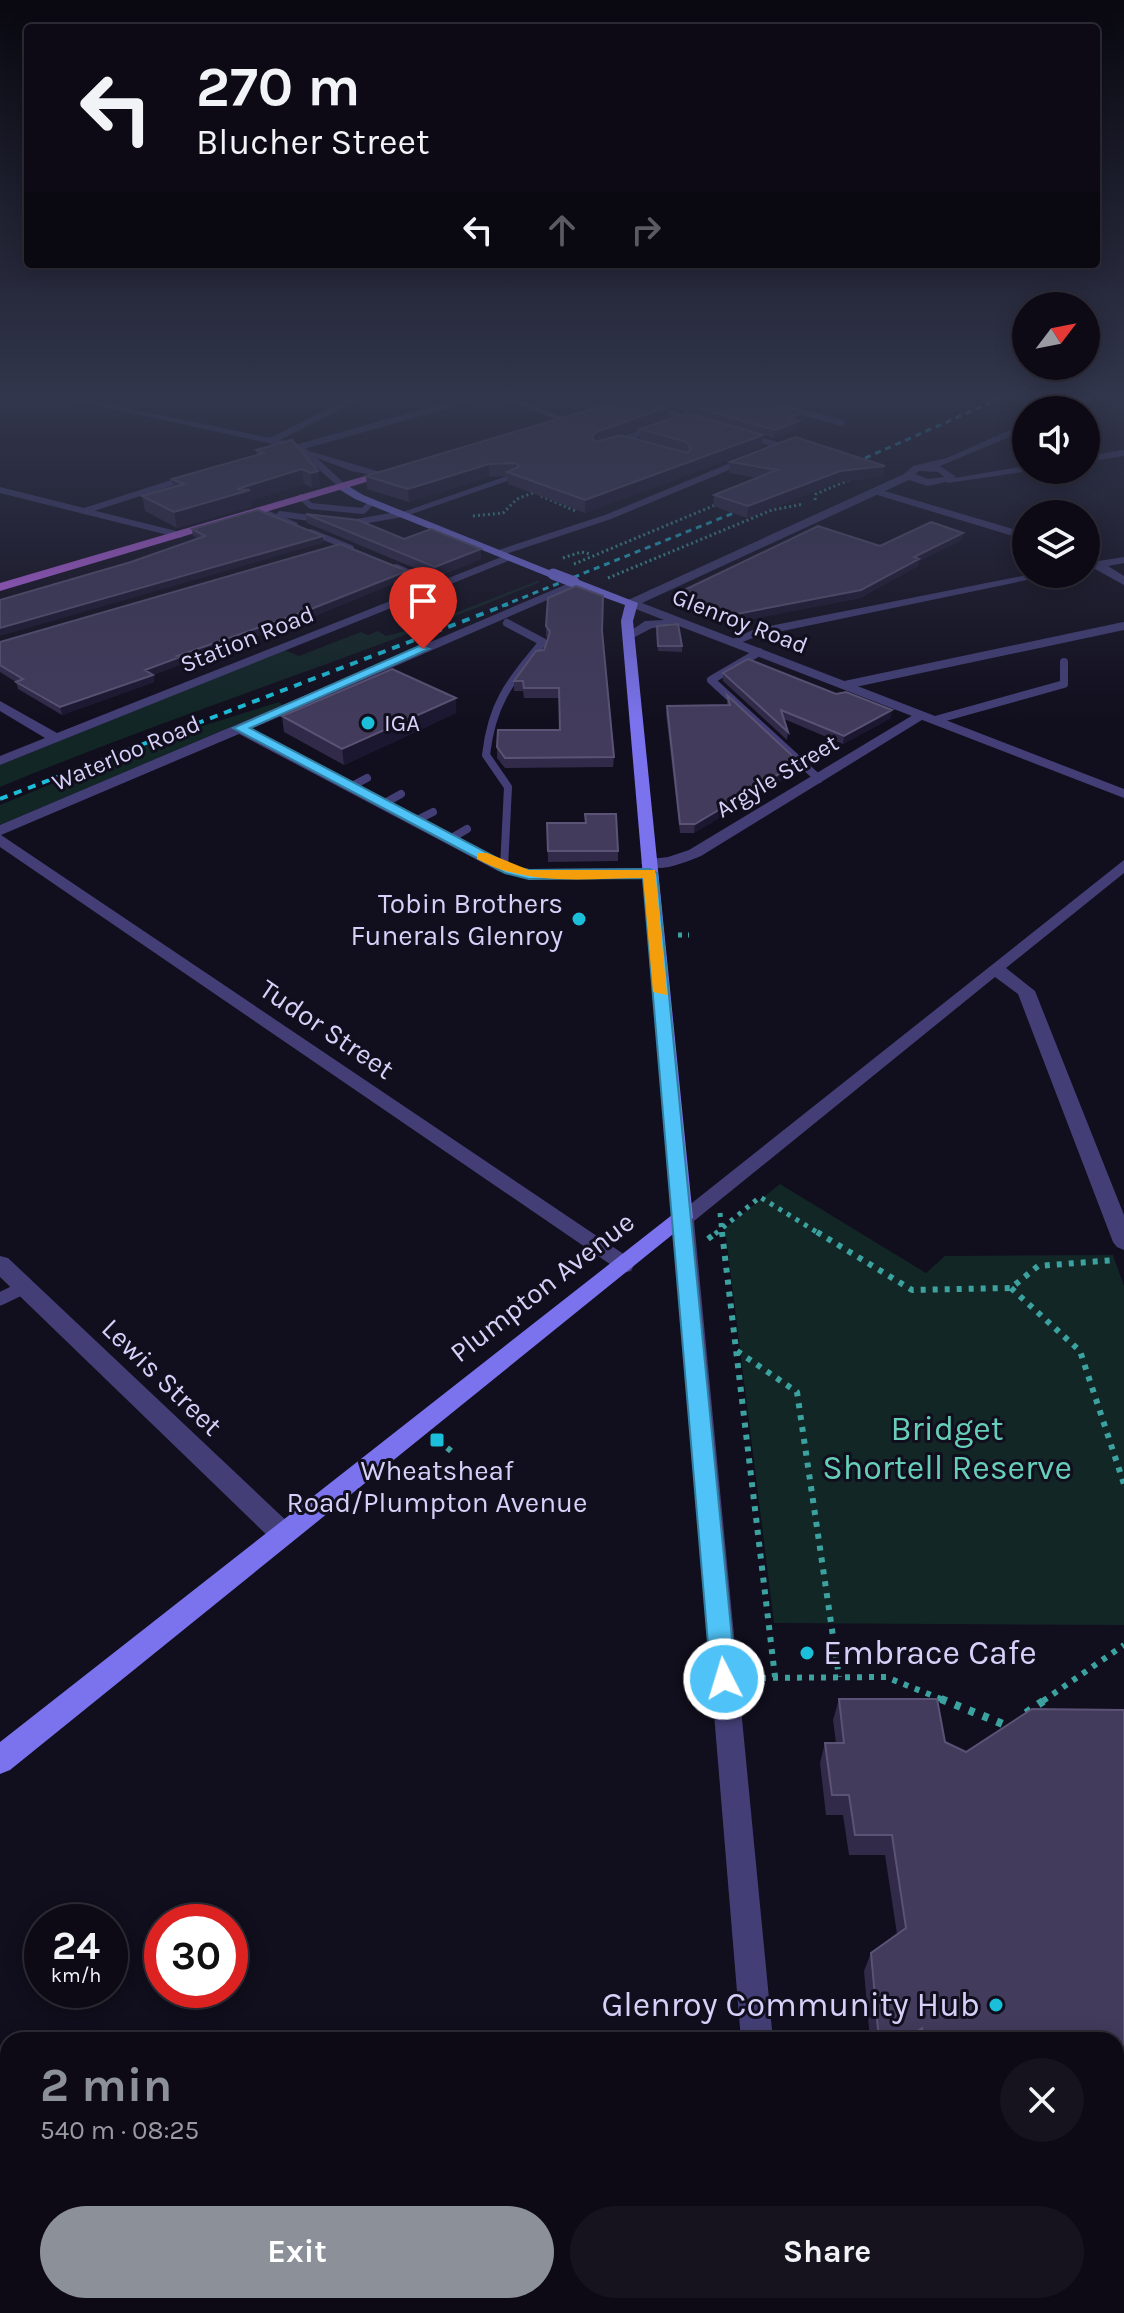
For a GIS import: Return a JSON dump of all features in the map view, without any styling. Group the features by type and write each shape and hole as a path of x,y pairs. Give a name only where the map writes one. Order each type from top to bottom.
{"main road":[{"path":"0,587 272,506"},
{"name":"Glenroy Road","path":"382,506 632,603"},
{"path":"632,603 628,611 629,636 683,1218"},
{"name":"Plumpton Avenue","path":"0,1760 683,1218"}],"street":[{"path":"64,506 180,535"},
{"path":"402,514 426,506"},
{"path":"632,603 847,506"},
{"path":"924,506 1012,533"},
{"name":"Station Road","path":"0,761 440,585 504,555"},
{"path":"1100,564 1124,560"},
{"path":"1100,568 1124,581"},
{"path":"732,642 755,633 1012,582"},
{"name":"Waterloo Road","path":"0,831 576,583"},
{"name":"Glenroy Road","path":"632,603 1124,794"},
{"path":"629,636 649,624 683,623"},
{"path":"0,705 57,739"},
{"name":"Argyle Street","path":"239,728 504,868 529,874 650,868 695,853 929,717"},
{"name":"Tudor Street","path":"0,840 623,1265"},
{"name":"Plumpton Avenue","path":"683,1218 1124,865"},
{"path":"996,969 1026,991 1124,1242"},
{"path":"683,1218 756,2032"},
{"name":"Lewis Street","path":"0,1264 283,1534"}],"lane":[{"path":"84,511 94,506"},
{"path":"311,506 363,511 368,506"},
{"path":"504,555 631,506"},
{"path":"259,510 329,521"},
{"path":"259,510 360,552"},
{"path":"344,523 360,524 402,514"},
{"path":"329,548 342,544"},
{"path":"388,564 440,585"},
{"path":"504,868 508,787 486,755 489,720 495,700 543,642 507,623"},
{"path":"845,685 1124,626"},
{"path":"759,652 711,680 819,779"},
{"path":"929,717 1064,684 1064,662"},
{"path":"350,787 367,778"},
{"path":"383,804 401,794"},
{"path":"415,821 433,812"},
{"path":"450,839 467,829"},
{"path":"0,1299 25,1287"}],"path":[{"path":"473,516 503,513 510,506"},
{"path":"565,506 570,508"},
{"path":"574,564 705,506"},
{"path":"648,596 634,586 604,580 772,510 792,506"},
{"path":"560,558 581,552 591,554"},
{"path":"678,935 689,935"},
{"path":"685,1256 760,1197 904,1288 1011,1288 1038,1266 1105,1263 1124,1257"},
{"path":"723,1227 775,1677"},
{"path":"1011,1288 1080,1351 1124,1484"},
{"path":"736,1350 797,1392 839,1677"},
{"path":"437,1440 451,1451"},
{"path":"724,1679 886,1677 1006,1728 1124,1645"}],"green space":[{"path":"540,582 473,609 134,734 0,787 0,765 285,650 299,656 361,632 368,635 378,631 386,636 420,627"},
{"path":"279,702 282,705 0,825 0,805 161,739"},
{"name":"Bridget Shortell Reserve","path":"780,1184 926,1273 945,1256 1113,1255 1124,1286 1124,1625 774,1623 725,1228"}],"building":[{"path":"162,506 195,506 174,512"},
{"path":"258,510 323,536 0,628 0,600 131,562 205,536 192,529"},
{"path":"306,514 358,520 404,539 431,529 481,549 435,567"},
{"path":"931,522 963,533 914,557 919,559 861,590 731,615 676,594 818,526 880,546"},
{"path":"340,544 407,571 306,611 177,656 180,657 145,670 153,675 60,707 16,682 23,679 0,665 0,642"},
{"path":"576,586 603,596 602,631 614,757 505,758 497,747 498,730 560,730 559,688 524,688 523,681 514,681 536,651 544,650 550,632 546,626 548,598"},
{"path":"678,624 682,646 658,646 657,626"},
{"path":"748,659 836,694 846,692 892,710 844,736 781,710 788,732 723,673"},
{"path":"392,669 456,698 342,749 282,716"},
{"path":"727,695 799,762 695,824 680,824 667,706 730,705"},
{"path":"585,814 616,814 618,851 548,851 547,823 586,823"},
{"name":"Glenroy Community Hub","path":"839,1699 937,1699 945,1742 966,1752 1032,1709 1124,1710 1124,2032 923,2032 922,2028 917,2032 878,2032 871,1953 906,1928 892,1835 855,1835 849,1795 832,1795 825,1743 844,1743"}],"railway":[{"path":"502,606 751,506"},
{"path":"0,799 508,604"}],"slow traffic":[{"path":"482,856 519,873 650,873 661,992"}],"place":[{"name":"IGA","path":"368,723"},
{"name":"Tobin Brothers Funerals Glenroy","path":"579,919"},
{"name":"Wheatsheaf Road/Plumpton Avenue","path":"437,1440"},
{"name":"Embrace Cafe","path":"807,1653"},
{"name":"Glenroy Community Hub","path":"996,2005"}],"route":[{"path":"423,649 239,728 504,868 529,874 650,873 724,1679"}]}
